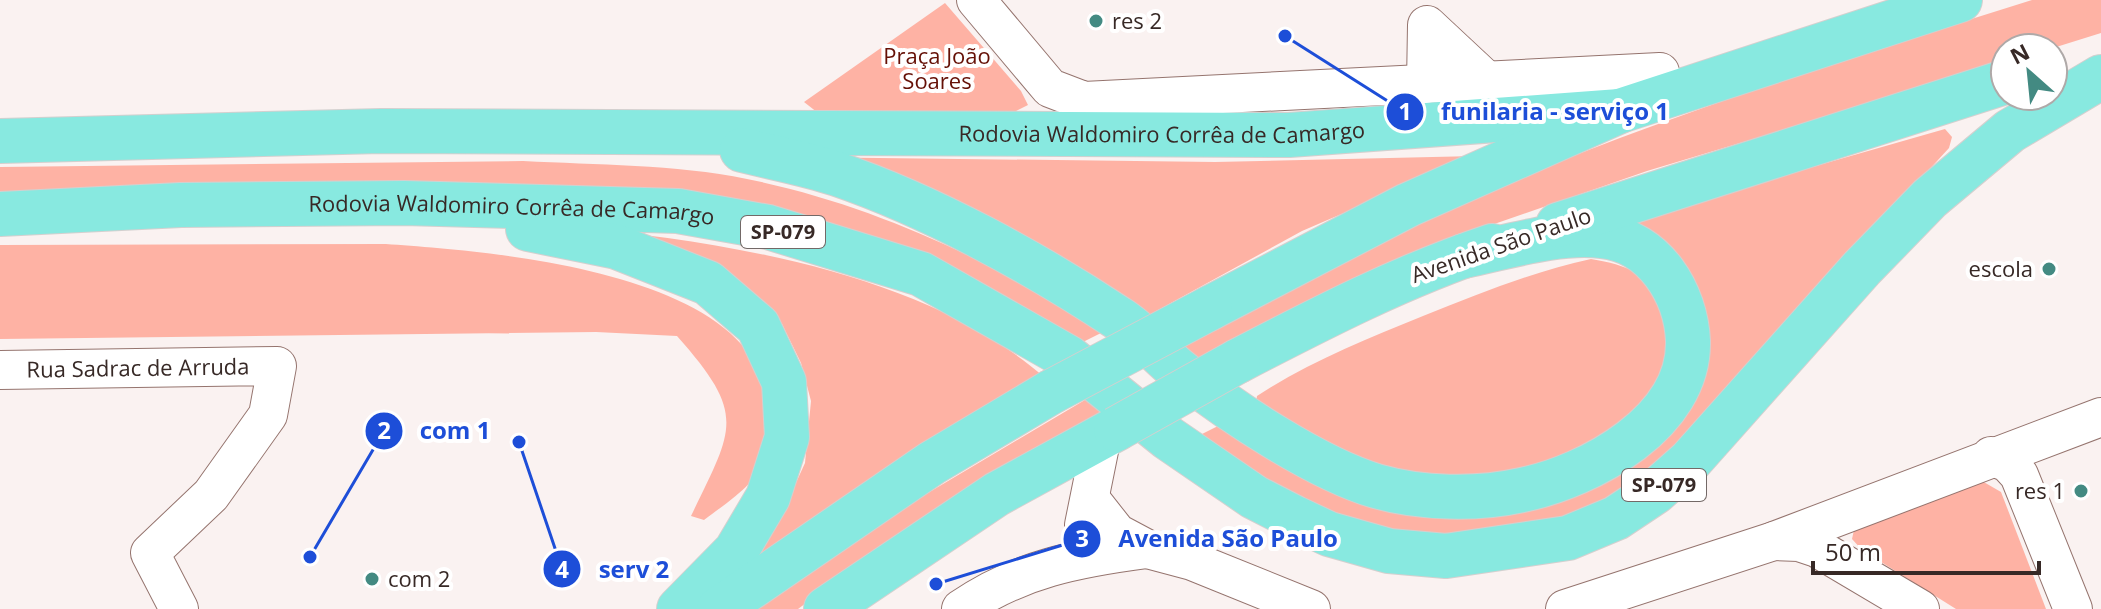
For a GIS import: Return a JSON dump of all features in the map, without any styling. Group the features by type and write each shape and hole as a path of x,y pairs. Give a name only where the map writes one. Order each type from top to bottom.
{"main road":[{"path":"719,609 932,463 1051,392 1408,205 1645,95 1735,73 1960,0"},
{"path":"2069,63 2101,53"},
{"name":"SP-079","path":"1113,421 1168,438 1254,497 1329,534 1389,551 1446,556 1568,538 1616,518 1655,492 1690,461 1862,268 1930,198 2010,131 2101,77"},
{"name":"Avenida São Paulo","path":"826,609 997,494 1113,421 1238,361 1350,302 1464,256 1989,87"},
{"name":"Rodovia Waldomiro Corrêa de Camargo","path":"0,141 381,131 1289,135 1645,95"},
{"name":"Rodovia Waldomiro Corrêa de Camargo","path":"653,133 836,174 937,213 1134,329 1180,372 1224,403 1316,460 1375,486 1468,497 1523,490 1574,473 1656,420 1676,389 1688,346 1685,313 1677,289 1657,265 1628,245 1605,236 1570,236 1464,256"},
{"name":"Rodovia Waldomiro Corrêa de Camargo","path":"0,214 181,205 404,203 678,211 768,227 921,274 1069,358 1113,421"},
{"name":"SP-079","path":"404,203 617,247 708,283 758,326 784,382 787,437 768,497 736,551 679,609"}],"street":[{"path":"976,0 1050,88 1084,101 1487,81 1645,95"},
{"path":"1417,12 1426,84"},
{"path":"1417,12 1487,81"},
{"name":"Rua Sadrac de Arruda","path":"0,370 277,366 268,415 211,495 150,553 179,609"},
{"path":"1565,609 1774,541 1991,456 2101,417"},
{"path":"1074,559 1113,421"},
{"path":"1991,456 2008,463 2019,475 2073,609"},
{"path":"1091,500 1117,533 1147,549 1192,561 1311,609"},
{"path":"1774,541 1799,542 1817,548 1920,609"},
{"path":"961,609 1035,569 1074,559 1147,549"}],"green space":[{"path":"2032,0 2101,0 2101,33 2069,43 2069,32 1989,32 1989,68 1647,171 1477,230 1197,363 1182,345 1357,249 1492,189 1644,129 1876,49"},
{"name":"Praça João Soares","path":"945,3 1021,91 1028,105 1008,115 827,120 804,102"},
{"path":"1945,129 1952,137 1949,148 1647,477 1576,515 1419,538 1312,510 1190,440 1222,424 1515,506 1700,378 1628,228 1634,218"},
{"path":"1476,156 1302,231 1140,320 799,157 1215,162"},
{"path":"523,161 692,170 795,190 843,204 934,239 1109,329 1077,345 873,241 0,195 0,167"},
{"path":"575,227 697,242 760,254 883,288 941,312 995,341 1044,377 732,586 784,509 805,463 811,401 801,363 782,324 745,286"},
{"path":"386,244 486,253 612,277 671,297 720,325 754,361 767,407 765,448 756,475 736,496 704,520 691,516 717,461 726,422 724,404 715,385 677,336 596,332 0,339 0,245"},
{"path":"1591,259 1634,271 1656,292 1666,323 1672,365 1632,419 1519,478 1392,477 1321,445 1256,402 1257,396 1277,384 1359,342 1506,284"},
{"path":"1095,394 1119,410 830,585 798,609 755,609 916,500"},
{"path":"1982,481 2001,492 2046,609 1956,609 1862,550 1852,539 1854,530"}],"place":[{"name":"res 2","path":"1096,21"},
{"name":"funilaria - serviço 1","path":"1285,36"},
{"name":"escola","path":"2049,269"},
{"name":"serv 2","path":"519,442"},
{"name":"res 1","path":"2081,491"},
{"name":"com 1","path":"310,557"},
{"name":"com 2","path":"372,579"},
{"name":"Avenida São Paulo","path":"936,584"}]}
